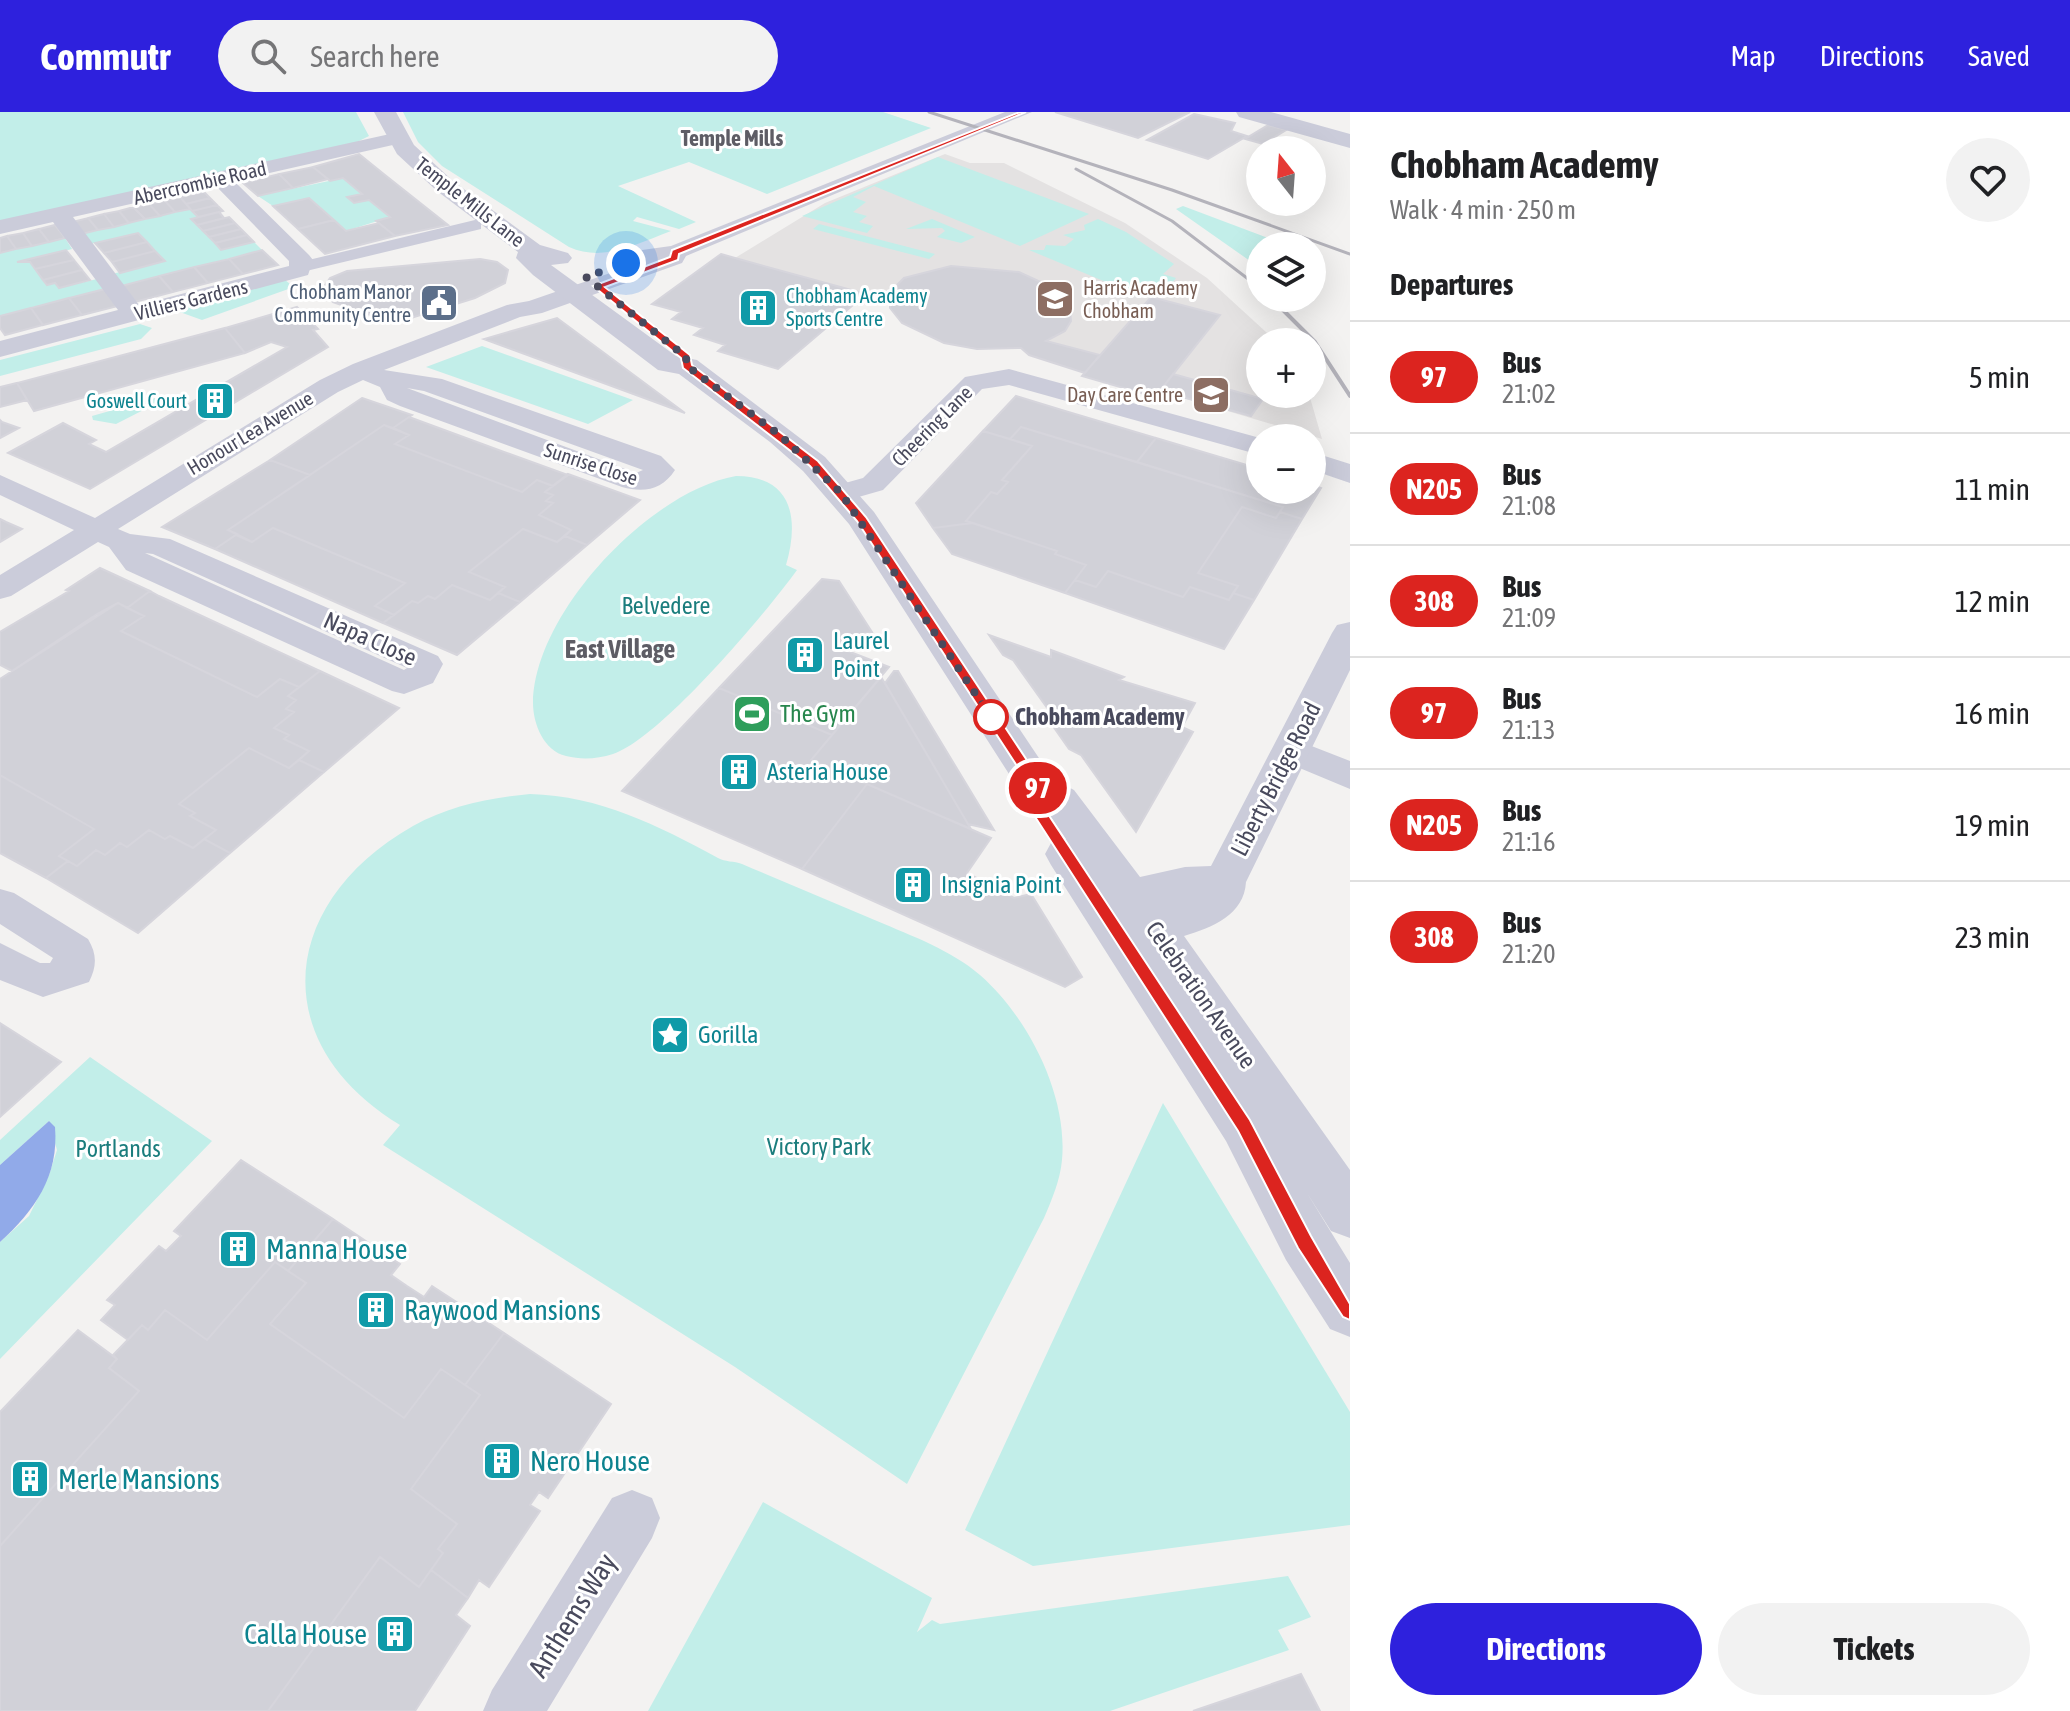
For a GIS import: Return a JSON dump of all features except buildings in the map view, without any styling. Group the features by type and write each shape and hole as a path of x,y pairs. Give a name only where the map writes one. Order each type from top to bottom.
{"street":[{"name":"Temple Mills Lane","path":"385,112 410,154 445,186 531,250 529,258 581,285"},
{"path":"581,285 667,261 674,258 675,252 1022,112"},
{"path":"1247,112 1350,141"},
{"name":"Abercrombie Road","path":"0,227 399,138"},
{"path":"219,178 301,260 302,267"},
{"path":"59,214 134,315"},
{"name":"Villiers Gardens","path":"0,349 294,274 302,267 475,225"},
{"name":"Honour Lea Avenue","path":"0,589 110,536 237,439 362,370 516,310 533,308 581,285"},
{"name":"Celebration Avenue","path":"581,285 668,364 687,366 781,436 841,493 862,519 1039,789 1035,805 1125,916 1350,1214"},
{"name":"Sunrise Close","path":"362,370 392,382 412,380 433,385 651,462 661,470 645,482 632,481 409,400 396,394 392,382"},
{"name":"Cheering Lane","path":"841,493 873,484 974,383 992,378 1029,381 1246,443"},
{"path":"1326,466 1350,474"},
{"path":"0,484 110,536"},
{"name":"Napa Close","path":"110,536 159,545 426,664 421,675 404,683 137,563 110,536"},
{"name":"Liberty Bridge Road","path":"1125,916 1186,918 1223,898 1224,882 1350,633"},
{"path":"1291,750 1350,776"},
{"path":"0,904 74,950 77,961 74,970 53,982 35,981 0,959"},
{"name":"Celebration Avenue","path":"1125,916 1244,1126 1305,1242 1350,1310"},
{"name":"Anthems Way","path":"513,1711 632,1518"}],"shaded area":[{"name":"Harris Academy Chobham","path":"945,154 970,163 1004,163 1125,223 1207,278 1262,328 1246,328 1246,408 1313,408 1318,424 1271,424 1160,391 1155,397 1082,376 1084,373 1021,348 944,343 902,323 889,305 866,294 778,369 718,351 725,345 694,335 702,328 672,319 680,312 652,304 721,254 735,258 825,203"}],"green space":[{"path":"0,112 356,112 369,136 357,142 0,221"},
{"path":"403,112 883,112 931,128 767,194 689,162 618,186 696,222 679,229 637,217 633,221 671,231 621,250 595,253 569,247 442,166 418,142"},
{"path":"938,157 1089,214 1020,246 874,186 853,197 866,202 853,212 867,216 859,222 873,226 867,233 802,216"},
{"path":"343,178 362,194 348,197 354,203 369,200 390,217 346,231 309,198 273,206 258,196"},
{"path":"1183,206 1252,232 1246,232 1246,258 1176,209"},
{"path":"190,209 198,217 192,219 221,250 254,242 262,250 121,286 112,274 164,261 138,233 90,244 82,234"},
{"path":"932,219 975,237 961,243 937,237 945,231 942,228 906,229"},
{"path":"1098,219 1126,232 1174,264 1163,274 1176,278 1172,283 1176,289 1157,288 1156,295 1142,297 1029,250 1044,250 1046,245 1065,246 1074,239 1063,235 1085,230 1084,225"},
{"path":"819,224 935,254 929,259 813,229"},
{"path":"65,238 72,249 17,263 30,262 47,285 55,283 59,288 97,279 105,289 0,316 0,253"},
{"path":"285,280 294,287 202,320 177,311 163,311"},
{"path":"140,324 152,328 141,339 0,376 0,360"},
{"path":"482,346 633,400 588,424 426,367"},
{"path":"166,395 167,398 116,424 93,420 92,416"},
{"name":"Belvedere","path":"736,476 755,478 781,493 788,504 791,518 792,533 786,565 797,570 762,615 684,701 633,744 613,754 595,758 558,753 541,736 533,703 538,668 553,632 575,596 603,561 634,531 668,505 703,486"},
{"name":"Victory Park","path":"530,794 580,800 627,814 721,859 742,864 931,944 980,975 998,992 1029,1035 1051,1084 1058,1110 1062,1160 1058,1183 1044,1218 907,1484 735,1367 383,1145 400,1125 356,1092 326,1054 309,1014 306,973 314,932 335,893 368,857 413,826 469,804"},
{"name":"Portlands","path":"90,1057 212,1141 0,1359 0,1242 29,1216 57,1150 49,1121 0,1165 0,1140"},
{"path":"1163,1103 1350,1412 1350,1525 1033,1566 965,1530"},
{"path":"763,1502 932,1598 917,1632 932,1620 940,1624 1288,1576 1311,1617 1278,1630 1289,1650 1110,1711 648,1711"}],"water":[{"path":"49,1121 55,1127 55,1145 49,1176 34,1204 0,1242 0,1165"}],"railway":[{"path":"929,112 1172,190 1350,254"},
{"path":"1076,169 1172,221 1246,277"},
{"path":"1285,312 1315,342 1350,396"}],"bus line":[{"name":"97","path":"1022,112 675,252 674,258 641,272 598,286 686,357 687,366 814,464 862,519 1039,789 1035,805 1174,1023 1244,1126 1305,1242 1350,1310"}],"place":[{"name":"Harris Academy Chobham","path":"1055,299"},
{"name":"Chobham Manor Community Centre","path":"439,303"},
{"name":"Chobham Academy Sports Centre","path":"758,308"},
{"name":"Day Care Centre","path":"1211,395"},
{"name":"Goswell Court","path":"215,401"},
{"name":"Laurel Point","path":"805,655"},
{"name":"The Gym","path":"752,714"},
{"name":"Chobham Academy","path":"991,717"},
{"name":"Asteria House","path":"739,772"},
{"name":"Insignia Point","path":"913,885"},
{"name":"Gorilla","path":"670,1035"},
{"name":"Manna House","path":"238,1249"},
{"name":"Raywood Mansions","path":"376,1310"},
{"name":"Nero House","path":"502,1461"},
{"name":"Merle Mansions","path":"30,1479"},
{"name":"Calla House","path":"395,1634"}],"district":[{"name":"Temple Mills","path":"732,138"},
{"name":"East Village","path":"620,649"}],"route":[{"path":"626,263 586,277 686,357 687,366 814,464 841,493 862,519 991,717"}]}
